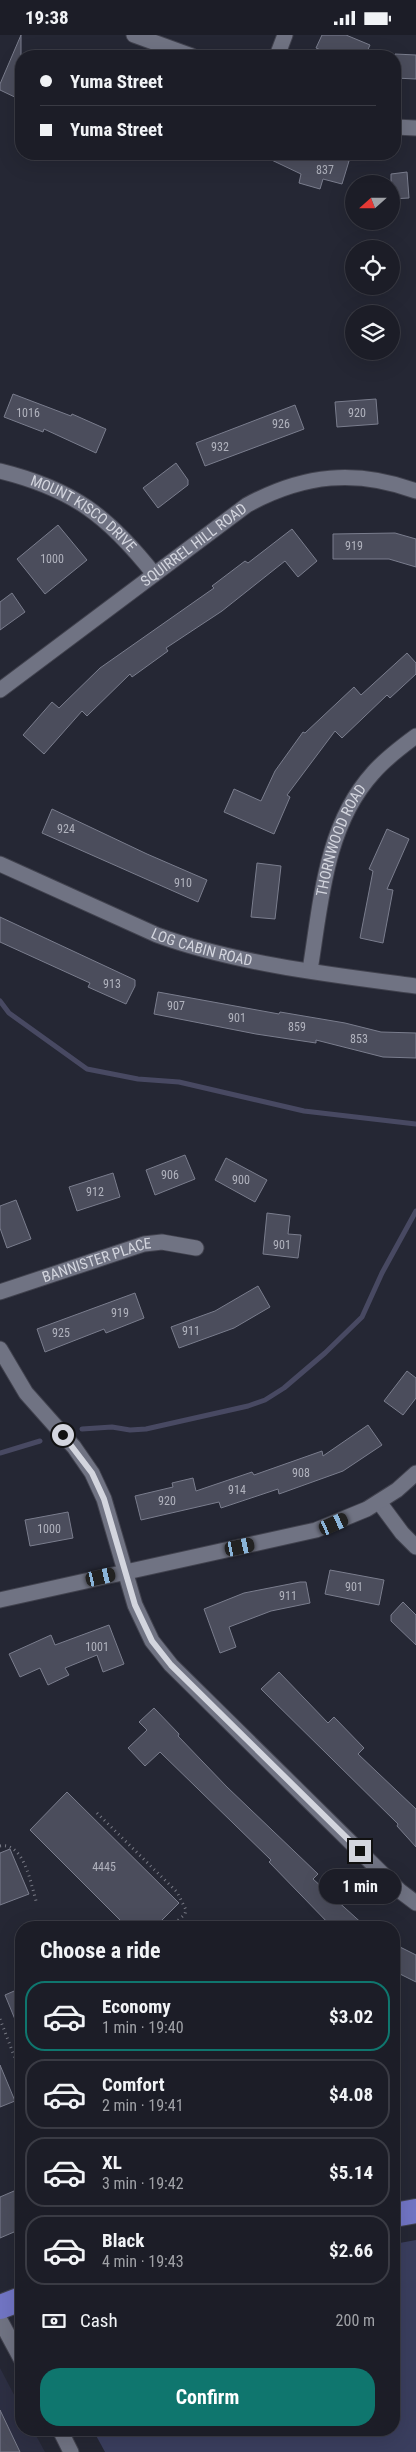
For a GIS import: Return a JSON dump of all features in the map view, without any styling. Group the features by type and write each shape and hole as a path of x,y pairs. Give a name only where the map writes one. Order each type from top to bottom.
{"main road":[{"path":"400,2214 416,2211"},
{"path":"0,2307 15,2301"}],"street":[{"path":"134,35 175,50"},
{"path":"279,50 285,35"},
{"path":"401,127 416,128"},
{"name":"MOUNT KISCO DRIVE","path":"0,471 30,478 60,491 88,507 113,527 154,574"},
{"name":"SQUIRREL HILL ROAD","path":"0,689 247,505 292,485 324,478 370,478 416,491"},
{"name":"THORNWOOD ROAD","path":"310,970 326,877 337,831 347,809 374,772 416,736"},
{"name":"LOG CABIN ROAD","path":"0,864 181,944 206,951 310,970 416,986"},
{"name":"BANNISTER PLACE","path":"0,1292 144,1244 162,1242 196,1248"},
{"path":"0,1349 26,1393 74,1447 92,1473 104,1499 135,1605 152,1641 171,1665 400,1891 416,1903"},
{"path":"0,1600 316,1530 334,1524 379,1502 416,1473"},
{"path":"379,1502 402,1533 416,1547"},
{"path":"0,2320 15,2348"},
{"path":"63,2436 71,2452"}],"path":[{"path":"97,1813 177,1892 186,1909 185,1914 177,1921"},
{"path":"0,1846 6,1845 17,1851 24,1863 37,1904"},
{"path":"0,2019 15,2058"}],"shaded area":[{"path":"416,2240 416,2452 105,2452 96,2436 400,2436 400,2243"},
{"path":"0,2368 15,2397 15,2436 36,2436 45,2452 0,2452"}],"building":[{"path":"21,35 21,50 15,50 15,97 0,90 0,84"},
{"path":"322,35 346,35 370,45 368,50 320,50 316,48"},
{"path":"401,54 416,55 416,79 401,78"},
{"path":"272,160 349,161 342,184 323,179 320,189 299,183 301,174"},
{"path":"407,172 409,198 400,198 400,175 391,174"},
{"path":"13,394 71,416 72,414 106,429 96,453 44,429 43,432 4,417"},
{"path":"376,399 378,424 337,427 335,402"},
{"path":"295,405 304,429 205,466 196,443"},
{"path":"176,463 188,480 188,485 158,508 143,488"},
{"path":"58,525 87,560 45,594 17,559"},
{"path":"292,529 317,561 298,577 285,561 222,611 166,648 168,651 132,677 130,674 87,716 82,711 44,754 23,735 52,702 59,708 100,668 214,588 212,586 245,561 248,563"},
{"path":"395,533 416,539 416,567 389,559 333,559 333,534"},
{"path":"12,593 25,612 0,630 0,602"},
{"path":"407,653 416,663 416,674 390,698 387,695 342,738 335,731 287,795 290,797 274,834 224,812 234,789 261,801 275,771 303,732 305,733 354,687 361,695"},
{"path":"52,809 207,880 198,902 42,833"},
{"path":"387,829 409,839 387,889 393,890 383,943 360,938 373,871 369,869"},
{"path":"257,863 281,866 275,919 251,917"},
{"path":"0,917 135,980 135,986 126,1004 88,987 90,983 0,942"},
{"path":"158,992 279,1014 280,1012 345,1023 381,1032 416,1033 416,1058 383,1057 316,1040 316,1043 256,1034 154,1014"},
{"path":"185,1155 195,1179 155,1195 146,1170"},
{"path":"226,1158 267,1180 255,1202 215,1180"},
{"path":"113,1173 120,1197 77,1211 69,1187"},
{"path":"16,1200 31,1239 7,1248 0,1228 0,1206"},
{"path":"267,1213 290,1216 288,1234 301,1235 298,1258 263,1254"},
{"path":"258,1286 270,1307 234,1328 179,1348 171,1327 215,1311"},
{"path":"135,1293 144,1318 106,1333 104,1329 45,1352 37,1329"},
{"path":"407,1371 416,1378 416,1398 403,1415 384,1401"},
{"path":"368,1425 382,1445 343,1471 279,1494 278,1489 221,1508 219,1502 141,1520 135,1496 173,1487 172,1483 193,1478 196,1491 252,1472 254,1475 322,1451 323,1456"},
{"path":"68,1512 73,1538 30,1546 25,1520"},
{"path":"330,1570 384,1580 379,1605 325,1594"},
{"path":"306,1582 310,1603 271,1611 229,1627 236,1647 220,1653 204,1609 244,1593"},
{"path":"403,1602 416,1615 416,1645 391,1621 391,1615"},
{"path":"109,1625 124,1664 103,1672 97,1655 65,1668 69,1675 48,1685 40,1668 20,1677 9,1654 51,1635 55,1645"},
{"path":"279,1672 328,1723 334,1717 364,1748 358,1754 416,1809 416,1847 397,1826 398,1824 261,1689"},
{"path":"154,1708 227,1787 318,1874 313,1879 359,1921 326,1921 269,1862 271,1860 160,1752 145,1766 128,1748 147,1730 139,1722"},
{"path":"67,1792 179,1903 161,1921 121,1921 30,1830"},
{"path":"10,1849 29,1894 0,1905 0,1853"},
{"path":"400,1947 416,1955 416,1982 400,1974"},
{"path":"15,1991 15,2019 5,1995"},
{"path":"0,2065 15,2101 0,2107"},
{"path":"15,2191 15,2232 0,2238 0,2197"},
{"path":"0,2410 20,2452 0,2452"}],"waterway":[{"path":"0,1001 9,1013 87,1069 138,1079 179,1082 304,1111 416,1124"},
{"path":"82,1429 112,1427 130,1430 146,1429 248,1406 265,1400 284,1388 325,1353 362,1317 382,1273 416,1211"},
{"path":"0,1453 40,1441"}],"route":[{"path":"63,1435 92,1473 104,1499 135,1605 152,1641 171,1665 360,1851"}]}
